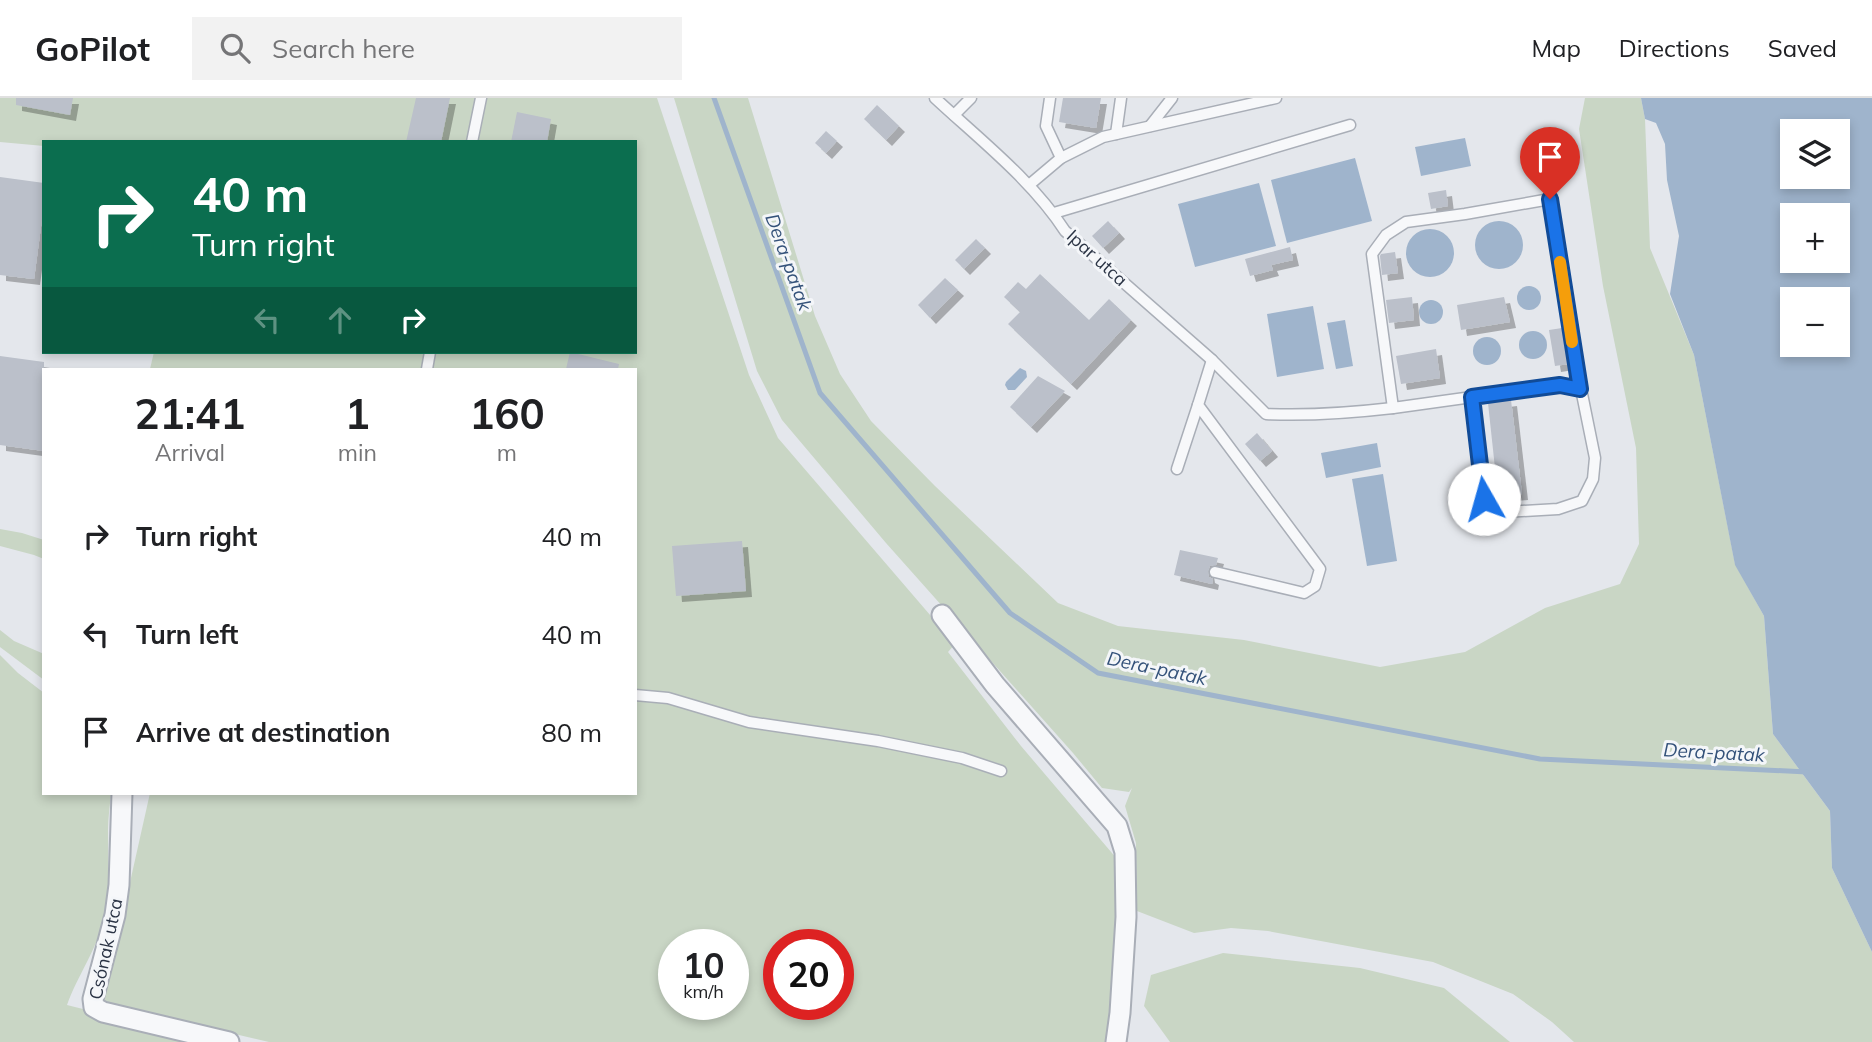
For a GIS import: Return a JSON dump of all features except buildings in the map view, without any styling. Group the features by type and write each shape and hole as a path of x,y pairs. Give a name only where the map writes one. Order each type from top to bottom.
{"street":[{"path":"942,615 995,685 1117,826 1125,852 1126,917 1116,1042"},
{"name":"Csónak utca","path":"122,795 115,915 93,999 94,1007 103,1012 229,1042"}],"lane":[{"path":"472,140 481,98"},
{"name":"Ipar utca","path":"935,98 1029,185 1065,230 1212,360 1266,414 1340,414 1393,408"},
{"path":"954,115 971,98"},
{"path":"1050,98 1046,126 1061,158"},
{"path":"1116,134 1121,98"},
{"path":"1150,126 1172,98"},
{"path":"1029,185 1061,158 1103,137 1276,98"},
{"path":"1054,213 1350,125"},
{"path":"1472,397 1484,499 1494,509 1504,512 1558,509 1582,501 1593,479 1595,458 1580,389 1550,199 1406,222 1386,236 1372,254 1393,408 1472,397 1560,385 1580,389"},
{"path":"1177,469 1212,360"},
{"path":"1198,405 1320,569 1315,586 1304,593 1216,572"},
{"path":"1245,485 1260,489"},
{"path":"637,695 668,698 749,722 877,741 962,758 1002,771"}],"green space":[{"path":"0,98 657,98 749,375 778,438 955,644 948,652 1021,746 1123,866 1112,1042 269,1042 103,1003 150,795 637,795 637,368 150,368 154,354 637,354 637,140 42,140 42,146 0,142"},
{"path":"674,98 748,98 815,316 840,374 871,421 1058,603 1118,626 1244,640 1380,667 1465,652 1545,608 1620,584 1639,544 1636,448 1603,286 1579,129 1585,98 1641,98 1645,119 1650,248 1694,355 1735,564 1764,616 1773,734 1830,811 1832,868 1872,952 1872,1042 1574,1042 1552,1022 1513,994 1433,962 1268,931 1231,928 1194,933 1137,911 1136,843 1125,806 1132,788 1129,792 1102,788 886,543 782,420 757,371"},
{"path":"0,529 22,533 42,539 42,558 34,555 0,546"},
{"path":"0,630 14,641 42,653 42,678 0,647"},
{"path":"0,655 42,691 42,795 111,795 105,916 98,938 67,1005 214,1042 0,1042"},
{"path":"1223,953 1360,968 1444,988 1510,1042 1170,1042 1144,1006 1151,975"}],"water":[{"path":"1641,98 1872,98 1872,952 1832,868 1830,811 1773,734 1764,616 1735,565 1694,355 1670,294 1679,236 1667,180 1665,144 1656,123 1645,119"},
{"path":"1465,138 1471,166 1421,176 1415,147"},
{"path":"1355,158 1372,221 1287,243 1271,180"},
{"path":"1259,183 1276,246 1195,267 1178,204"},
{"path":"1499,221 1516,228 1523,245 1516,262 1499,269 1482,262 1475,245 1482,228"},
{"path":"1430,229 1447,236 1454,253 1447,270 1430,277 1413,270 1406,253 1413,236"},
{"path":"1524,286 1534,286 1541,293 1541,303 1534,310 1524,310 1517,303 1517,293"},
{"path":"1426,300 1436,300 1443,307 1443,317 1436,324 1426,324 1419,317 1419,307"},
{"path":"1313,306 1324,369 1277,377 1267,314"},
{"path":"1345,320 1353,366 1336,369 1327,323"},
{"path":"1533,331 1543,335 1547,345 1543,355 1533,359 1523,355 1519,345 1523,335"},
{"path":"1487,337 1497,341 1501,351 1497,361 1487,365 1477,361 1473,351 1477,341"},
{"path":"1020,368 1026,371 1027,377 1015,390 1008,390 1006,382"},
{"path":"1377,443 1381,467 1326,478 1321,453"},
{"path":"1383,474 1397,561 1367,566 1352,479"}],"waterway":[{"name":"Dera-patak","path":"714,98 820,393 1010,613 1098,673 1540,759 1807,772"}],"slow traffic":[{"path":"1560,262 1572,342"}],"route":[{"path":"1484,499 1472,397 1560,385 1580,389 1550,199"}]}
